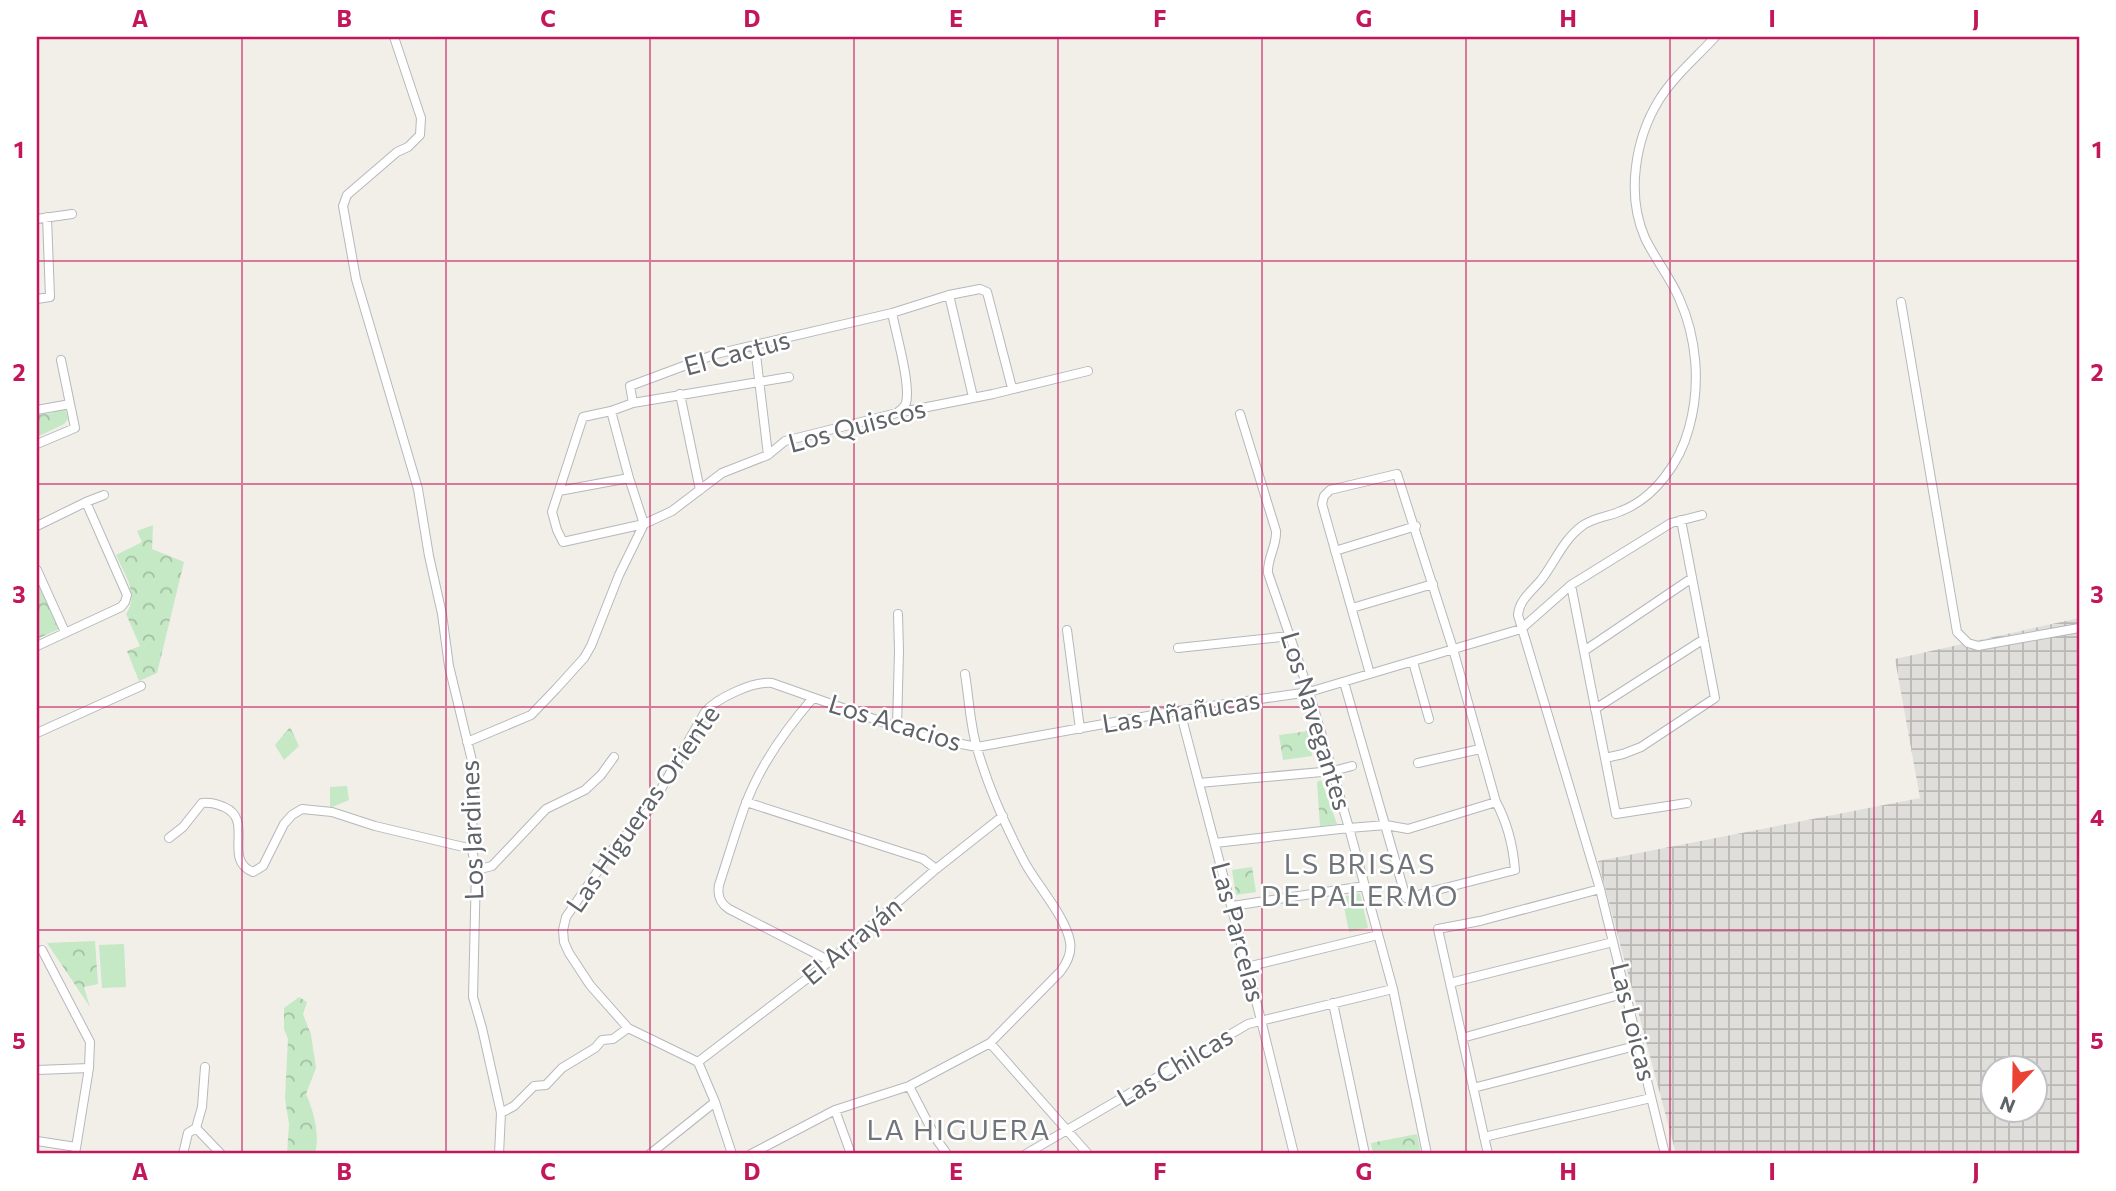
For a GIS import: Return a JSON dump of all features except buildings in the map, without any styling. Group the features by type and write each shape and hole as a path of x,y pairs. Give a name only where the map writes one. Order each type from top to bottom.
{"street":[{"name":"Los Jardines","path":"394,37 421,118 419,135 408,147 397,152 347,195 342,206 356,279 418,489 449,666 473,765 472,849 476,870 473,997 501,1113 499,1154"},
{"path":"1521,629 1518,615 1520,605 1543,578 1573,534 1593,519 1618,513 1641,500 1673,466 1686,441 1695,394 1693,347 1680,299 1645,238 1638,210 1636,174 1642,139 1657,103 1673,81 1715,37"},
{"path":"37,219 72,214"},
{"path":"37,299 50,297 47,217"},
{"name":"El Cactus","path":"633,403 630,386 716,354 892,313 949,295 980,289 987,292 1012,388"},
{"path":"949,295 973,397"},
{"path":"1901,302 1956,628 1960,637 1978,646 2079,628"},
{"path":"892,313 907,400 897,413"},
{"path":"755,346 768,455"},
{"path":"37,444 75,428 61,360"},
{"name":"Los Quiscos","path":"559,491 552,512 556,530 563,542 644,524 672,511 722,473 768,455 785,441 1088,371"},
{"path":"629,478 559,491 583,417 633,403 789,377"},
{"path":"680,394 699,490"},
{"path":"37,410 70,404"},
{"path":"467,742 531,715 584,658 591,646 618,575 644,524 611,411"},
{"name":"Los Navegantes","path":"1240,414 1276,531 1276,543 1268,561 1268,573 1333,771 1365,886 1393,989 1427,1154"},
{"path":"1344,682 1406,898 1515,870 1505,818 1496,802 1416,526 1397,474 1334,489 1326,493 1322,504 1370,674"},
{"path":"37,526 104,495"},
{"path":"37,646 121,607 127,598 127,591 86,502"},
{"name":"Las Añañucas","path":"977,747 1180,711 1308,692 1521,629 1571,585 1671,523 1702,515"},
{"path":"1605,758 1641,747 1715,698 1682,520"},
{"path":"1335,551 1416,526"},
{"path":"37,569 65,632"},
{"path":"1584,651 1692,579"},
{"path":"1352,608 1433,583"},
{"path":"1571,585 1616,814 1687,803"},
{"path":"897,726 898,614"},
{"name":"Las Loicas","path":"1521,629 1600,889 1665,1154"},
{"path":"1067,630 1080,729"},
{"path":"1178,648 1290,636"},
{"path":"1595,709 1704,639"},
{"path":"1413,662 1429,719"},
{"path":"751,1154 835,1111 909,1086 990,1043 1067,962 1070,940 1058,915 1026,864 1003,816 977,747 965,674"},
{"name":"Las Higueras Oriente","path":"698,1062 628,1028 590,985 569,953 563,936 566,917 613,849 649,810 710,707 761,682 772,683 813,698"},
{"path":"37,733 141,686"},
{"path":"813,698 773,750 746,802 719,886 719,898 729,909 830,961"},
{"name":"Los Acacios","path":"813,698 940,741 977,747"},
{"name":"Las Parcelas","path":"1180,711 1294,1154"},
{"path":"1418,763 1480,749"},
{"path":"476,870 492,866 546,808 585,790 601,775 614,757"},
{"path":"1199,783 1333,771 1352,766"},
{"path":"169,838 183,827 202,803 211,802 229,809 236,817 240,827 237,844 242,863 246,869 253,872 263,866 284,824 302,809 332,812 375,826 472,849"},
{"path":"746,802 923,859 936,869"},
{"path":"1215,844 1386,825 1408,829 1496,802"},
{"name":"El Arrayán","path":"698,1062 830,961 936,869 1003,816"},
{"path":"1231,906 1365,886"},
{"path":"1488,1154 1438,929 1480,921 1600,889"},
{"path":"1247,967 1378,934"},
{"path":"1450,983 1613,942"},
{"path":"37,1140 76,1151 89,1069 90,1042 42,950"},
{"name":"Las Chilcas","path":"1026,1154 1248,1024 1393,989"},
{"path":"1462,1038 1626,993"},
{"path":"1333,1003 1365,1154"},
{"path":"501,1113 514,1106 534,1086 546,1085 562,1068 602,1040 613,1039 628,1028"},
{"path":"990,1043 1088,1154"},
{"path":"1473,1088 1639,1045"},
{"path":"698,1062 715,1101 732,1154"},
{"path":"183,1154 188,1133 196,1128 202,1107 205,1067"},
{"path":"37,1070 89,1069"},
{"path":"909,1086 947,1154"},
{"path":"1484,1137 1651,1098"},
{"path":"650,1154 715,1101"},
{"path":"835,1111 851,1154"},
{"path":"196,1128 221,1154"}],"shaded area":[{"path":"2079,618 2079,1154 1676,1154 1598,861 1920,798 1895,659"}],"green space":[{"path":"65,408 68,419 64,424 37,437 37,415"},
{"path":"153,525 152,549 184,562 157,673 139,681 127,651 140,646 126,614 130,607 131,592 116,555 142,542 137,531"},
{"path":"37,579 59,629 39,638 37,634"},
{"path":"290,727 299,746 284,760 275,745"},
{"path":"1309,731 1312,756 1283,760 1279,735"},
{"path":"1321,780 1337,824 1320,826 1317,782"},
{"path":"347,786 349,800 330,808 330,787"},
{"path":"1252,867 1256,892 1236,895 1232,870"},
{"path":"1360,893 1368,928 1349,932 1342,897"},
{"path":"95,941 98,984 84,987 90,1007 47,943"},
{"path":"124,944 126,987 102,988 99,945"},
{"path":"299,997 307,1002 303,1014 311,1035 316,1068 306,1094 315,1124 315,1154 287,1154 289,1124 285,1099 288,1039 284,1029 284,1008"},
{"path":"1417,1134 1421,1154 1373,1154 1371,1143"}],"district":[{"name":"LS BRISAS DE PALERMO","path":"1360,880"},
{"name":"LA HIGUERA","path":"959,1130"}]}
